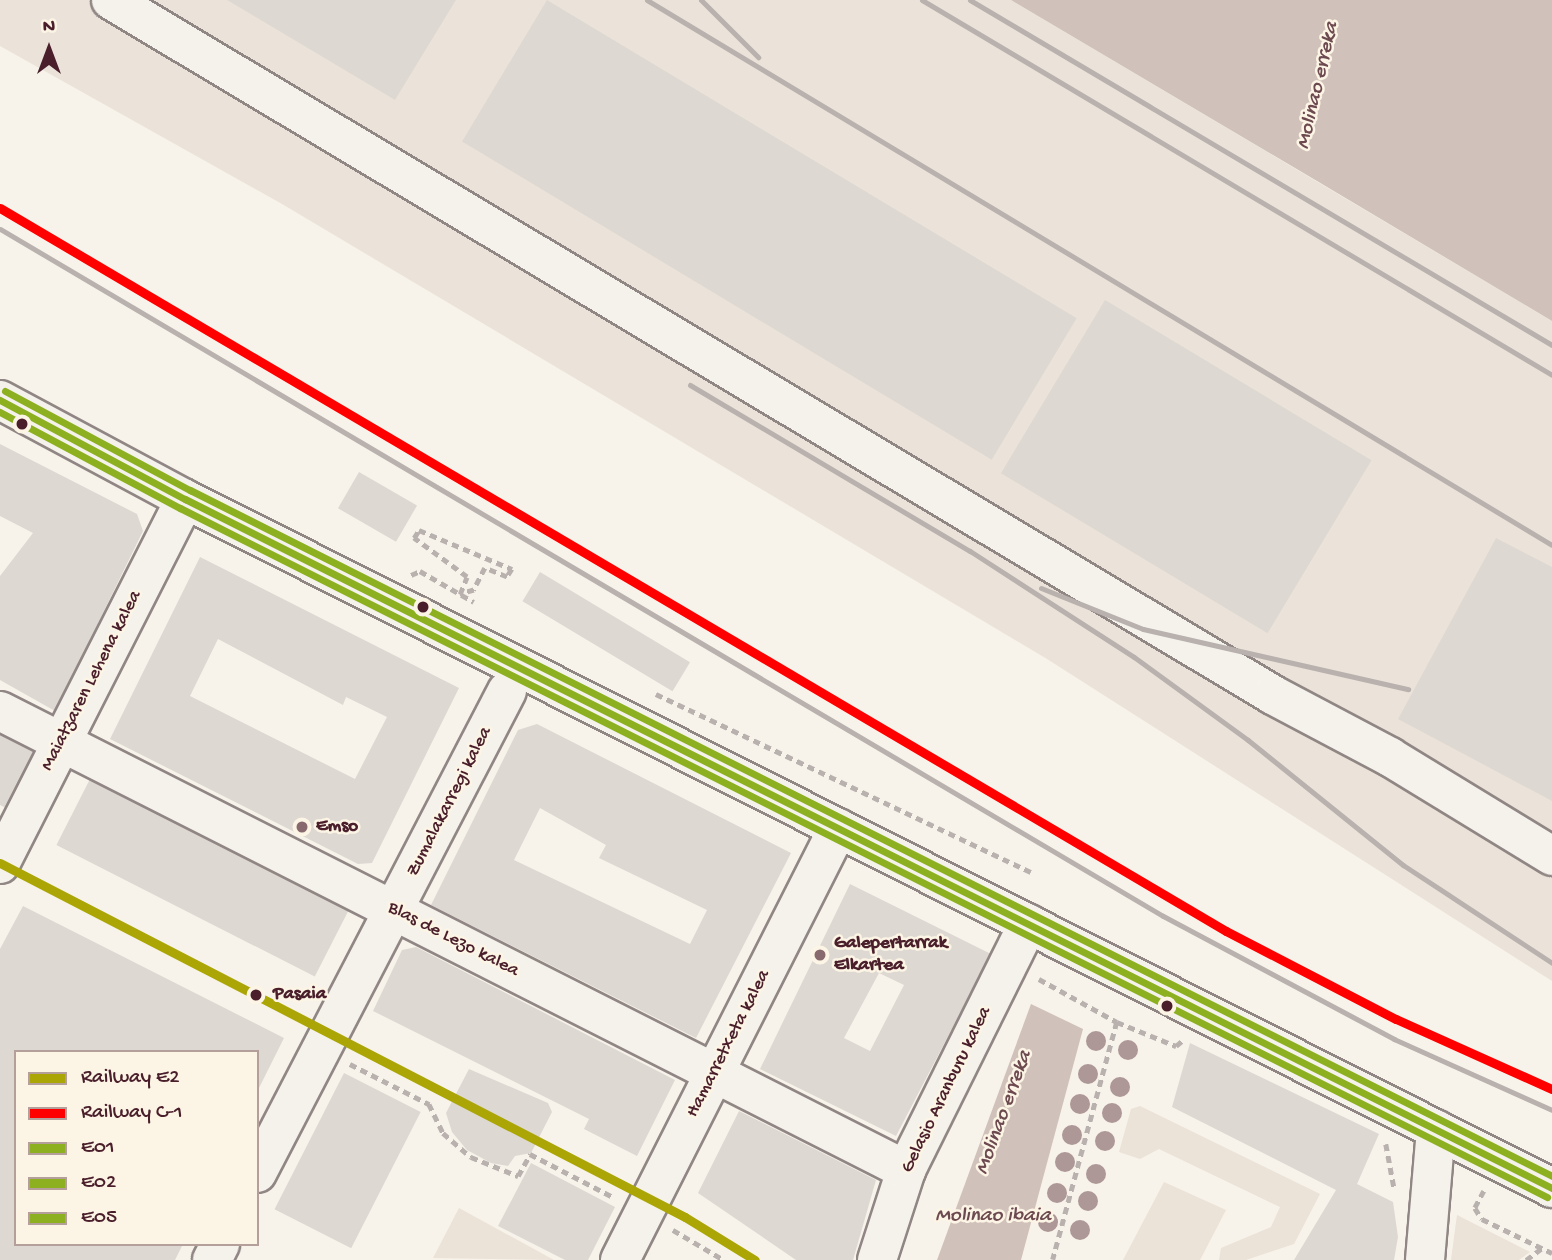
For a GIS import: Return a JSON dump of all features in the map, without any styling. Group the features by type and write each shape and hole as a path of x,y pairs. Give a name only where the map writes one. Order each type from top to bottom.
{"street":[{"path":"111,0 1273,695 1390,757 1552,856"},
{"path":"0,400 185,499 1552,1188"},
{"name":"Maiatzaren Lehena kalea","path":"0,864 185,499"},
{"name":"Zumalakarregi kalea","path":"259,1169 506,691"},
{"name":"Blas de Lezo kalea","path":"0,710 906,1170"},
{"name":"Hamarretxeta kalea","path":"621,1260 838,828"},
{"name":"Gelasio Aranburu kalea","path":"877,1260 906,1170 1028,924"},
{"path":"1425,1260 1436,1129"}],"path":[{"path":"419,530 512,569 507,577 485,568 474,590 460,594 467,577 414,538 419,530"},
{"path":"651,692 1031,872"},
{"path":"1009,962 1117,1022 1053,1260"},
{"path":"321,1049 429,1104 443,1133 472,1156 518,1176 530,1154 645,1212 724,1260"},
{"path":"1481,1197 1475,1208 1482,1219 1552,1253"},
{"path":"1526,1260 1542,1248"}],"shaded area":[{"path":"0,0 1011,0 1552,321 1552,981 1047,659 282,204 0,46"},
{"path":"1140,1106 1320,1194 1294,1244 1246,1260 1219,1260 1221,1248 1271,1227 1280,1207 1159,1149 1140,1159 1119,1152 1131,1109"},
{"path":"1164,1182 1226,1210 1200,1260 1123,1260"},
{"path":"459,1208 554,1260 433,1258"},
{"path":"1457,1215 1530,1252 1519,1260 1451,1260"}],"water":[{"name":"Molinao erreka","path":"1011,0 1552,0 1552,321 1317,181"},
{"name":"Molinao ibaia","path":"1031,1004 1083,1029 1021,1260 937,1260"}],"building":[{"path":"227,0 456,0 395,100"},
{"path":"547,0 1077,318 992,460 462,141"},
{"path":"1105,300 1372,460 1268,633 1001,473"},
{"path":"0,444 137,514 143,531 55,711 0,680 0,576 33,533 0,516"},
{"path":"359,472 417,506 396,542 338,508"},
{"path":"1496,538 1552,567 1552,801 1398,719"},
{"path":"200,557 459,688 372,863 358,864 110,739","holes":["218,639 343,705 346,697 387,717 355,779 190,696"]},
{"path":"540,572 690,662 672,691 522,601"},
{"path":"537,724 791,853 696,1038 431,905 518,730","holes":["540,808 606,845 599,858 707,910 690,944 514,860"]},
{"path":"0,728 37,747 6,808 0,805"},
{"path":"90,779 348,911 315,977 56,845"},
{"path":"850,884 991,954 896,1136 760,1069","holes":["879,973 904,985 870,1051 844,1038"]},
{"path":"23,906 284,1038 259,1088 259,1050 14,1050 14,1246 182,1246 175,1260 0,1260 0,949"},
{"path":"416,947 675,1080 637,1156 584,1129 589,1119 373,1011 402,950"},
{"path":"1190,1043 1379,1134 1357,1184 1393,1202 1398,1237 1394,1260 1294,1260 1336,1190 1172,1107"},
{"path":"469,1069 548,1103 552,1112 531,1153 515,1156 508,1166 491,1163 467,1150 452,1132 446,1113"},
{"path":"344,1073 421,1112 351,1248 275,1209"},
{"path":"739,1111 876,1180 853,1260 796,1260 698,1193"},
{"path":"531,1163 615,1207 588,1260 565,1260 498,1226"}],"railway":[{"path":"647,0 1552,545"},
{"path":"701,0 758,57"},
{"path":"922,0 1552,375"},
{"path":"970,0 1552,345"},
{"path":"0,229 1163,916 1394,1039 1552,1110"},
{"path":"690,385 970,551 1134,657 1248,740 1403,865 1552,963"},
{"path":"1041,588 1143,629 1408,689"}],"rail line":[{"name":"C-1","path":"0,208 1226,931 1396,1019 1552,1089"},
{"name":"E2","path":"0,863 685,1217 755,1260"}],"transit line":[{"name":"E05","path":"5,391 190,490 1552,1176"},
{"name":"E01","path":"0,400 185,499 1552,1188"},
{"name":"E02","path":"0,412 180,508 1547,1197"}],"place":[{"name":"Emso","path":"302,827"},
{"name":"Galepertarrak Elkartea","path":"820,955"},
{"name":"Pasaia","path":"256,995"}]}
